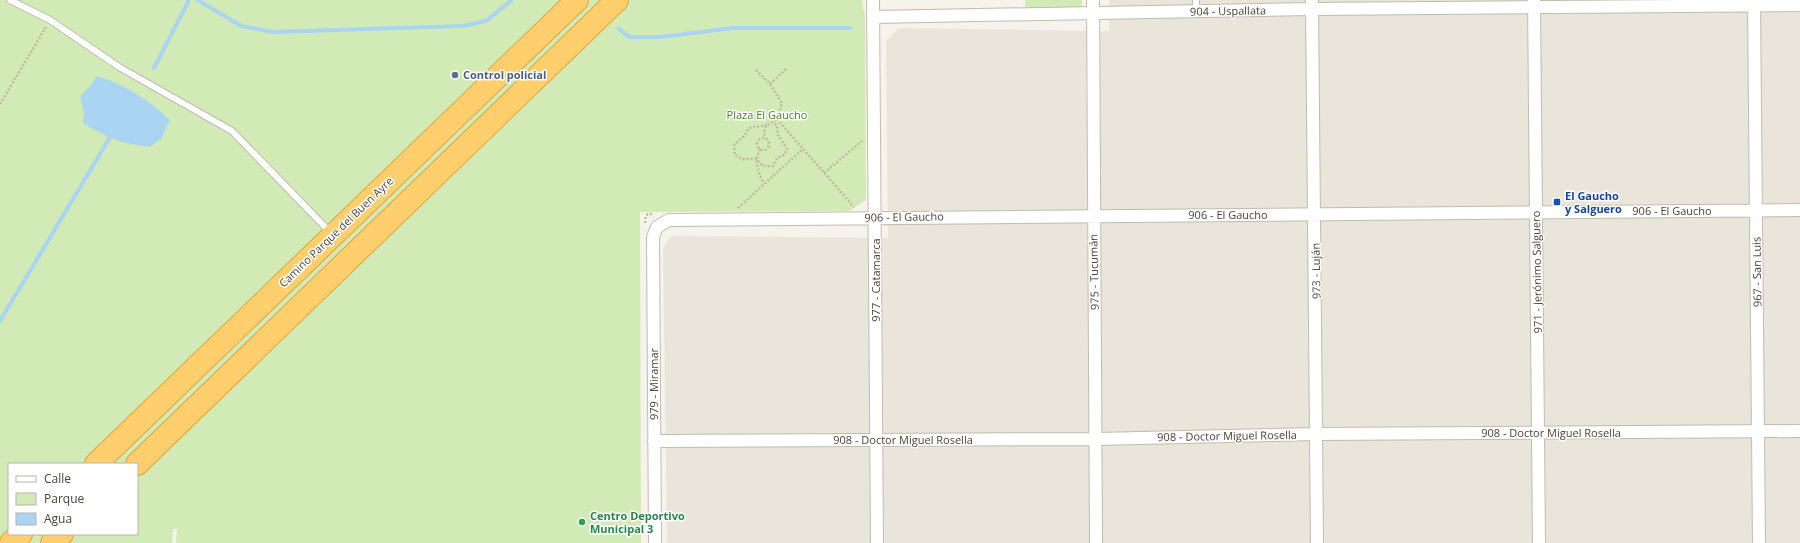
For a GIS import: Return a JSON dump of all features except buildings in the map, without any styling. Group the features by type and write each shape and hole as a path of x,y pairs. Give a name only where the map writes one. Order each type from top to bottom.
{"highway":[{"name":"Camino Parque del Buen Ayre","path":"97,463 210,356 333,234 577,0"},
{"path":"138,463 617,0"},
{"path":"11,543 20,535"},
{"path":"52,543 61,535"}],"street":[{"name":"977 - Catamarca","path":"873,0 876,218 877,543"},
{"name":"975 - Tucumán","path":"1093,0 1097,439 1096,543"},
{"name":"904 - Uspallata","path":"873,17 1093,14 1196,6 1683,2 1800,5"},
{"name":"967 - San Luis","path":"1754,3 1760,543"},
{"name":"971 - Jerónimo Salguero","path":"1534,4 1539,543"},
{"name":"973 - Luján","path":"1312,5 1317,543"},
{"name":"906 - El Gaucho","path":"657,227 669,220 1800,210"},
{"name":"979 - Miramar","path":"656,543 653,238 657,227"},
{"name":"908 - Doctor Miguel Rosella","path":"654,441 876,441 1097,439 1317,434 1800,431"}],"lane":[{"path":"10,0 50,20 119,67 232,131 333,234"}],"path":[{"path":"0,104 50,20"},
{"path":"756,70 770,84 782,103 777,119 767,125 751,126 734,145 734,151 738,157 746,160 756,159"},
{"path":"770,84 786,70"},
{"path":"777,119 857,210 849,210"},
{"path":"756,159 763,166 770,167 775,164 777,158 786,152 787,146 778,135 777,125 772,122"},
{"path":"760,149 764,150 768,146 768,141 764,138 764,129 767,125"},
{"path":"764,138 759,139 757,142 760,149 756,159 764,184"},
{"path":"824,173 863,141 863,148"},
{"path":"733,212 803,149"},
{"path":"645,228 646,216 648,214 661,214"}],"shaded area":[{"path":"1109,0 1800,0 1800,543 667,543 663,249 671,236 888,238 886,41 899,28 1109,31"}],"green space":[{"name":"Plaza El Gaucho","path":"0,0 862,0 865,16 866,200 849,211 640,212 641,543 176,543 177,529 173,529 172,543 0,543"},
{"path":"1025,0 1082,0 1082,8 1025,8"}],"water":[{"path":"96,76 126,88 146,100 163,114 170,121 162,138 149,147 122,142 100,133 83,123 84,112 80,97 92,84"}],"waterway":[{"path":"154,68 189,0"},
{"path":"198,0 241,26 273,32 463,26 486,21 512,0"},
{"path":"619,29 629,37 661,37 733,28 850,28"},
{"path":"0,321 112,134"}],"place":[{"name":"Control policial","path":"455,75"},
{"name":"El Gaucho y Salguero","path":"1557,202"},
{"name":"Centro Deportivo Municipal 3","path":"582,522"}]}
